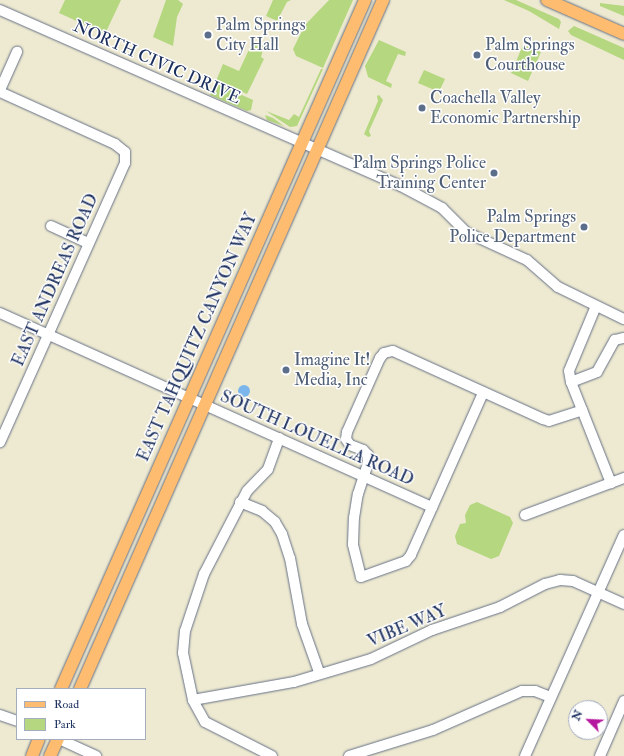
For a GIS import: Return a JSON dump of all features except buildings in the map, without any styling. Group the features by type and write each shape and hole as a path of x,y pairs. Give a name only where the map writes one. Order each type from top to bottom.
{"main road":[{"name":"EAST TAHQUITZ CANYON WAY","path":"61,688 365,0"},
{"name":"EAST TAHQUITZ CANYON WAY","path":"80,688 206,406 383,0"},
{"path":"547,0 624,34"},
{"path":"32,756 39,740"},
{"path":"50,756 58,740"}],"street":[{"name":"NORTH CIVIC DRIVE","path":"0,10 401,186 442,208 466,232 527,260 558,287 624,319"},
{"path":"0,91 17,52"},
{"name":"EAST ANDREAS ROAD","path":"0,91 115,144 125,152 125,163 47,334 4,423 0,442"},
{"path":"51,226 88,243"},
{"path":"596,306 570,364 571,382 611,483"},
{"name":"SOUTH LOUELLA ROAD","path":"0,313 188,399 432,507"},
{"path":"571,382 597,372 605,362 615,340 624,338"},
{"path":"484,393 406,561 361,577 353,544 354,518 368,455 363,450 350,445 346,439 347,432 380,358 384,353 393,351 549,421 582,410"},
{"path":"272,756 205,722 193,700 183,653 185,631 204,574 240,502 247,491 268,469 279,438"},
{"path":"525,515 624,478"},
{"path":"240,502 262,511 275,522 282,534 290,558 302,624 319,672"},
{"path":"525,756 624,534"},
{"name":"VIBE WAY","path":"193,700 294,682 319,672 371,659 432,630 500,607 551,582 567,579 624,604"},
{"path":"349,756 433,730 522,691 535,691 551,697"},
{"path":"600,756 624,701"},
{"path":"0,715 16,721"},
{"path":"60,740 96,756"}],"green space":[{"path":"65,0 121,0 105,34 59,13"},
{"path":"166,0 178,0 183,4 177,17 173,46 153,37"},
{"path":"273,0 291,0 287,2 277,21 266,16"},
{"path":"329,0 353,0 323,68 296,56 293,49 305,25"},
{"path":"504,0 516,0 559,19 561,22 559,29 529,11"},
{"path":"600,3 624,6 624,16 600,6"},
{"path":"574,26 624,48 624,60 571,35 568,31"},
{"path":"379,40 406,52 405,56 398,54 386,81 392,84 391,88 368,77 365,66"},
{"path":"253,41 264,46 261,57 264,59 247,94 216,81 223,64 239,71"},
{"path":"523,45 541,52 528,81 511,73"},
{"path":"321,69 323,69 297,126 290,127 266,111 289,120 294,114 299,117"},
{"path":"424,70 445,79 439,92 418,83"},
{"path":"215,83 253,100 251,110 247,111 210,95"},
{"path":"379,95 383,100 369,131 371,136 368,137 364,134 378,101 377,96"},
{"path":"265,115 273,118 284,126 267,120"},
{"path":"477,502 510,517 513,523 499,556 491,559 457,544 455,536 460,524 466,523 465,515 470,505"}],"water":[{"path":"242,385 246,385 250,391 246,397 242,397 238,393 238,389"}],"place":[{"name":"Palm Springs City Hall","path":"208,35"},
{"name":"Palm Springs Courthouse","path":"477,55"},
{"name":"Coachella Valley Economic Partnership","path":"422,108"},
{"name":"Palm Springs Police Training Center","path":"494,173"},
{"name":"Palm Springs Police Department","path":"584,227"},
{"name":"Imagine It! Media, Inc","path":"286,370"}]}
